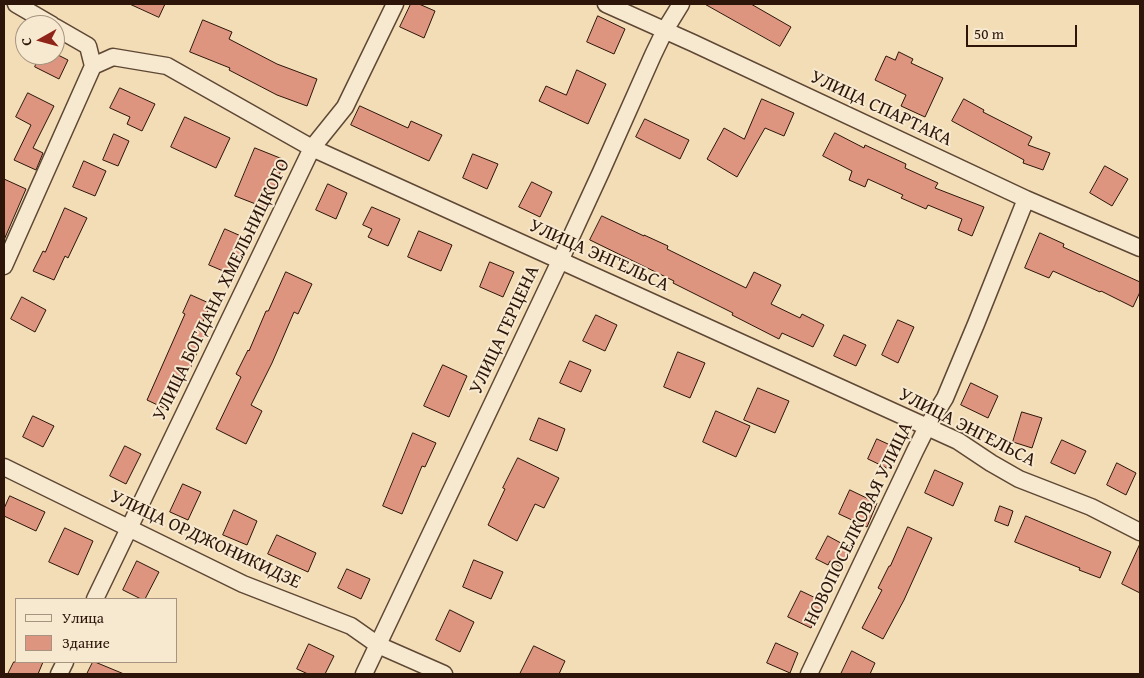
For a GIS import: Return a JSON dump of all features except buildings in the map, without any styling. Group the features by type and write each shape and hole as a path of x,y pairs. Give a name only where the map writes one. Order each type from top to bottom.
{"street":[{"path":"16,4 35,15"},
{"name":"УЛИЦА БОГДАНА ХМЕЛЬНИЦКОГО","path":"95,598 312,148 345,107 395,4"},
{"name":"УЛИЦА СПАРТАКА","path":"606,4 1026,199 1140,248"},
{"name":"УЛИЦА ГЕРЦЕНА","path":"364,674 560,261 665,30 681,4"},
{"path":"4,266 93,66 88,46 65,32"},
{"name":"УЛИЦА ЭНГЕЛЬСА","path":"93,66 113,57 167,66 312,148 958,441 1019,479 1091,507 1140,532"},
{"name":"НОВОПОСЕЛКОВАЯ УЛИЦА","path":"809,674 927,427 945,398 1026,199"},
{"name":"УЛИЦА ОРДЖОНИКИДЗЕ","path":"4,467 243,584 351,626 378,645 444,674"}]}
